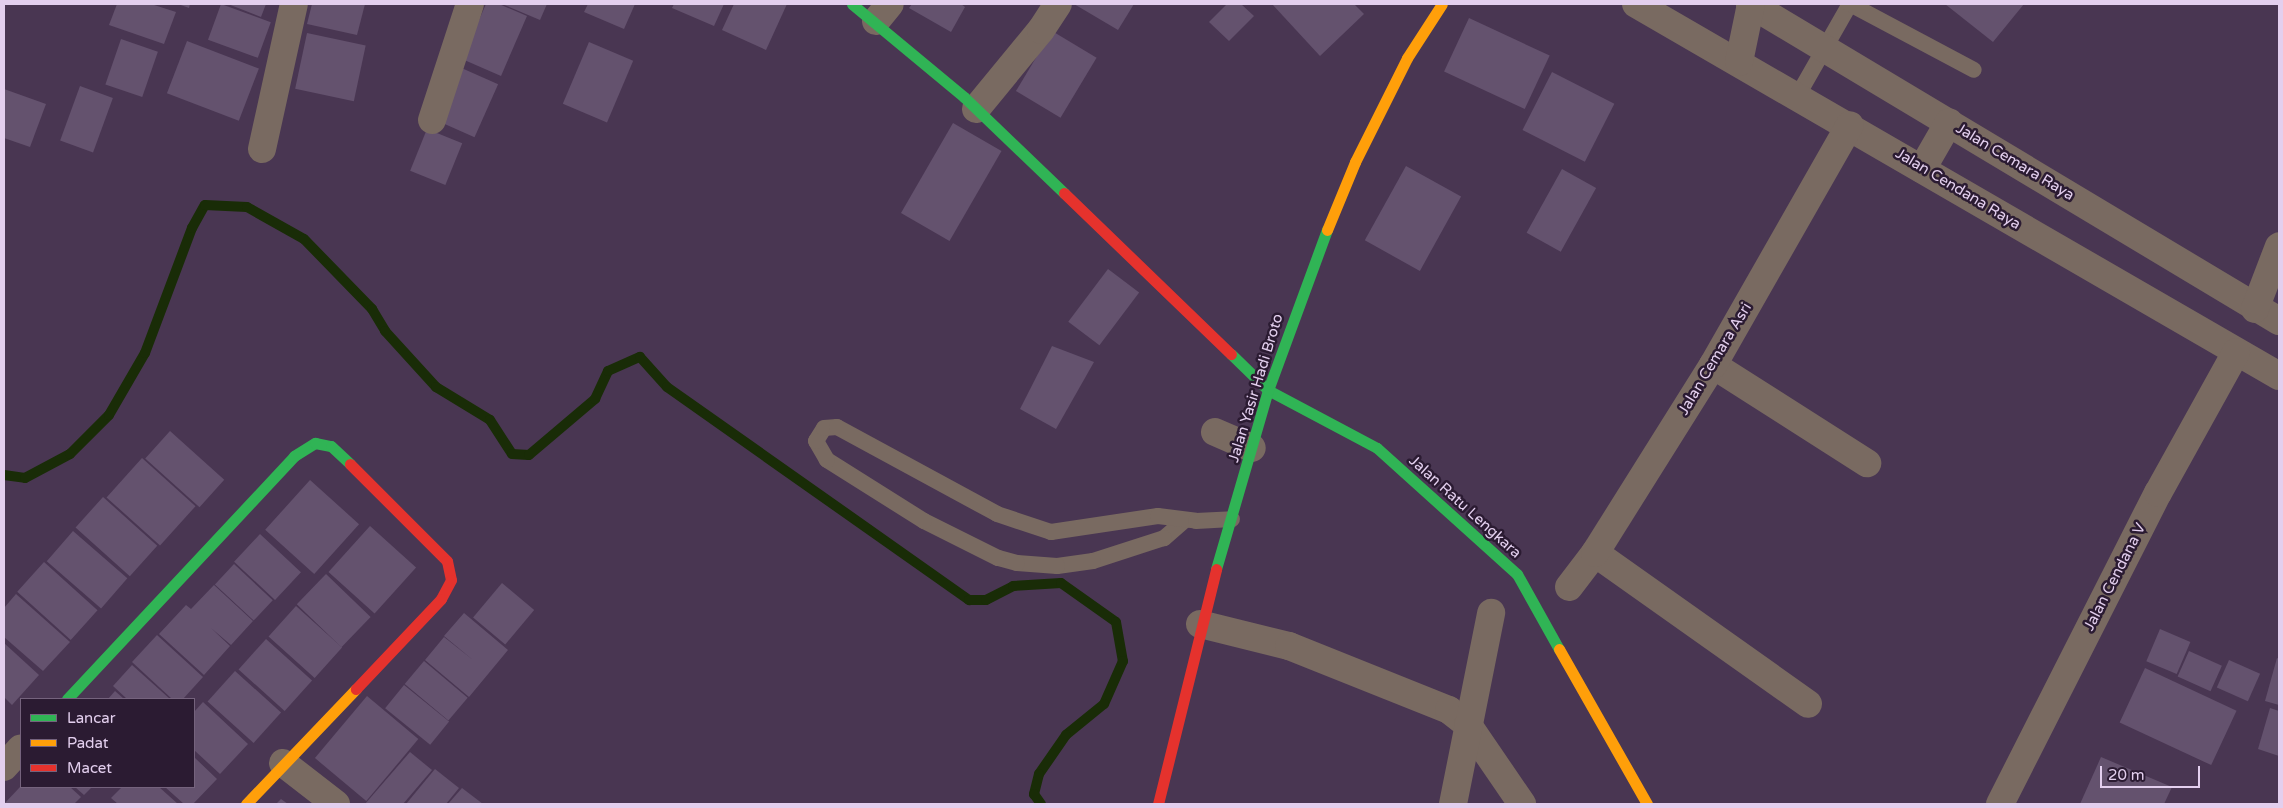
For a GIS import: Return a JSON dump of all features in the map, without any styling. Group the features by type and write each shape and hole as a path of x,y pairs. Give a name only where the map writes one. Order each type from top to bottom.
{"street":[{"path":"262,149 294,4"},
{"path":"432,120 470,4"},
{"name":"Jalan Ratu Lengkara","path":"852,4 883,12 976,110 1268,390 1377,448 1517,574 1646,804"},
{"path":"976,110 1041,30 1058,4"},
{"name":"Jalan Yasir Hadi Broto","path":"1158,804 1200,624 1268,390 1307,278 1355,162 1407,58 1442,4"},
{"name":"Jalan Cendana Raya","path":"1636,4 1850,125 1922,169 2279,376"},
{"path":"1740,62 1750,4"},
{"name":"Jalan Cemara Raya","path":"1750,4 1949,122 2255,309 2279,321"},
{"path":"1922,169 1949,122"},
{"name":"Jalan Cemara Asri","path":"1569,587 1595,553 1713,365 1850,125"},
{"path":"2255,309 2279,246"},
{"name":"Jalan Cendana V","path":"2000,804 2158,493 2236,352"},
{"path":"1713,365 1867,463"},
{"path":"1215,432 1252,448"},
{"path":"68,698 294,456 314,443 331,446 447,561 451,580 442,599 283,763 246,804"},
{"path":"1595,553 1808,704"},
{"path":"1453,804 1491,613"},
{"path":"1200,624 1289,646 1421,696 1468,725 1522,804"},
{"path":"4,767 20,749"},
{"path":"283,763 336,804"}],"lane":[{"path":"1798,95 1850,4 1974,70"},
{"path":"1185,520 1164,538 1093,561 1057,566 1017,563 998,558 924,521 827,460 816,442 824,428 837,427 997,514 1051,532 1158,516 1185,520 1232,519"}],"building":[{"path":"117,4 151,4 176,12 164,44 109,25"},
{"path":"178,4 190,4 189,8"},
{"path":"221,4 271,22 258,58 208,40"},
{"path":"228,4 266,4 261,17"},
{"path":"312,4 365,4 357,35 307,24"},
{"path":"486,4 499,4 527,16 501,76 462,59"},
{"path":"502,4 547,4 540,20"},
{"path":"588,4 635,4 624,29 584,12"},
{"path":"674,4 724,4 714,26 672,8"},
{"path":"734,4 787,4 766,50 722,30"},
{"path":"912,4 961,4 965,7 951,32 909,8"},
{"path":"1074,4 1134,4 1118,30"},
{"path":"1227,4 1241,4 1254,16 1229,41 1209,22"},
{"path":"1272,4 1354,4 1364,14 1320,56"},
{"path":"1945,4 2024,4 1993,42"},
{"path":"1469,18 1550,56 1525,109 1444,71"},
{"path":"1052,31 1097,58 1061,118 1016,91"},
{"path":"307,33 366,45 354,101 295,89"},
{"path":"121,39 158,52 142,97 105,84"},
{"path":"187,41 259,69 239,121 167,93"},
{"path":"589,42 633,61 607,122 563,104"},
{"path":"457,66 498,84 475,137 433,119"},
{"path":"1552,72 1614,104 1585,162 1522,130"},
{"path":"80,86 113,98 93,152 60,141"},
{"path":"4,89 46,104 30,147 4,138"},
{"path":"953,123 1001,151 949,241 901,213"},
{"path":"427,129 462,143 445,185 410,171"},
{"path":"1406,166 1461,197 1420,271 1365,240"},
{"path":"1562,169 1596,188 1561,252 1527,233"},
{"path":"1108,269 1139,292 1099,345 1068,322"},
{"path":"1052,346 1094,362 1056,429 1020,409"},
{"path":"170,431 224,480 199,507 145,458"},
{"path":"142,458 196,506 160,546 107,497"},
{"path":"310,480 359,524 314,574 265,530"},
{"path":"103,497 157,546 130,576 76,527"},
{"path":"370,526 416,567 375,614 329,572"},
{"path":"73,531 127,578 101,608 47,561"},
{"path":"260,534 301,572 275,600 234,562"},
{"path":"44,562 98,610 71,640 17,592"},
{"path":"234,564 273,600 254,621 215,584"},
{"path":"326,574 371,617 341,647 297,604"},
{"path":"502,583 534,610 505,644 473,617"},
{"path":"214,585 253,621 231,645 211,628 230,646 204,675 159,634 186,605 191,609"},
{"path":"16,594 70,642 43,671 4,637 4,608"},
{"path":"296,606 342,647 315,678 269,636"},
{"path":"464,613 508,650 469,697 425,660 444,637 473,660 444,636"},
{"path":"2160,629 2190,642 2177,674 2146,661"},
{"path":"157,635 203,677 184,698 171,698 132,662"},
{"path":"266,639 312,680 285,711 239,669"},
{"path":"4,643 39,675 12,705 4,697"},
{"path":"2189,651 2222,666 2210,691 2178,677"},
{"path":"2277,658 2279,659 2279,705 2265,701"},
{"path":"2229,660 2260,674 2248,701 2217,687"},
{"path":"424,661 468,698 448,721 405,684"},
{"path":"132,665 169,698 126,698 113,686"},
{"path":"2145,668 2237,711 2211,765 2120,722"},
{"path":"235,671 281,712 254,743 208,701"},
{"path":"404,685 449,722 430,745 385,708"},
{"path":"115,691 123,698 109,698"},
{"path":"367,696 418,739 366,801 315,758"},
{"path":"203,702 248,744 220,774 195,751 195,711"},
{"path":"2270,708 2279,711 2279,756 2258,749"},
{"path":"410,752 432,770 403,804 365,804"},
{"path":"2101,757 2172,787 2164,804 2080,804"},
{"path":"195,758 217,779 193,804 184,804 166,788 195,788"},
{"path":"435,769 459,788 446,804 406,804"},
{"path":"20,787 71,788 81,797 74,804 4,804"},
{"path":"76,788 91,788 84,795"},
{"path":"121,788 160,788 178,804 118,804 111,798"},
{"path":"462,788 483,804 448,804"},
{"path":"281,799 288,804 276,804"}],"waterway":[{"path":"4,475 25,478 70,454 109,415 145,353 192,228 205,205 247,207 304,239 372,309 385,331 436,387 490,420 512,454 529,455 595,399 608,371 640,357 667,387 969,600 986,600 1013,586 1061,583 1116,622 1123,661 1104,704 1066,735 1039,774 1034,794 1041,804"}],"traffic: fast":[{"path":"852,4 964,97 1064,193"},
{"path":"1216,569 1268,390 1327,230"},
{"path":"1231,354 1268,390 1377,448 1517,574 1559,649"},
{"path":"68,698 294,456 315,443 331,446 350,464"}],"traffic: slow":[{"path":"1327,230 1355,162 1407,58 1442,4"},
{"path":"1559,649 1647,804"},
{"path":"246,804 356,689"}],"traffic: jam":[{"path":"1064,193 1231,354"},
{"path":"350,464 447,561 451,580 441,599 356,689"},
{"path":"1158,804 1216,569"}]}
